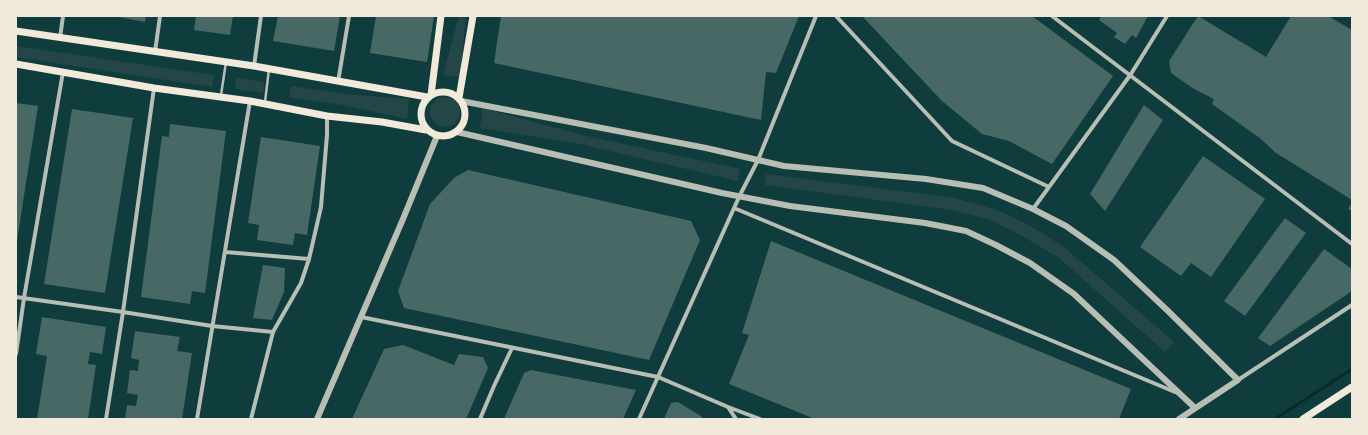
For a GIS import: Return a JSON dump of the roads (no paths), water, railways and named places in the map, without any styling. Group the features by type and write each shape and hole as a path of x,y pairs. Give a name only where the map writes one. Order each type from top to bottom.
{"main road":[{"path":"429,96 441,16"},
{"path":"460,100 473,16"},
{"path":"16,31 254,66 338,82 429,96"},
{"path":"16,64 154,88 250,100 327,116 382,122 426,130 437,136 444,137 457,132 464,121 464,107 460,100 453,94 446,92 438,92 429,96 423,103 420,110 422,124 426,130"},
{"path":"1303,419 1352,387"}],"street":[{"path":"60,38 64,16"},
{"path":"155,52 160,16"},
{"path":"254,66 261,16"},
{"path":"338,82 349,16"},
{"path":"640,419 739,197 758,160 816,16"},
{"path":"836,16 952,141 1049,187"},
{"path":"1052,16 1352,244"},
{"path":"1033,209 1130,74 1167,16"},
{"path":"16,354 24,298 63,72"},
{"path":"106,419 123,312 154,88"},
{"path":"197,419 250,100"},
{"path":"460,100 706,148 784,166 926,179 983,188 1033,209 1066,226 1114,260 1238,380"},
{"path":"251,419 273,332 301,283 309,259 321,207 327,135 327,116"},
{"path":"457,132 739,197 790,206 925,222 966,230 1030,263 1074,294 1195,408"},
{"path":"317,419 437,136"},
{"path":"734,208 1180,394"},
{"path":"225,252 309,259"},
{"path":"16,297 212,326 273,332"},
{"path":"1178,419 1352,305"},
{"path":"361,317 658,377 760,419"},
{"path":"480,419 512,348"},
{"path":"728,407 736,419"}],"lane":[{"path":"221,97 226,62"},
{"path":"265,104 269,69"}],"waterway":[{"path":"1275,419 1352,369"}]}
